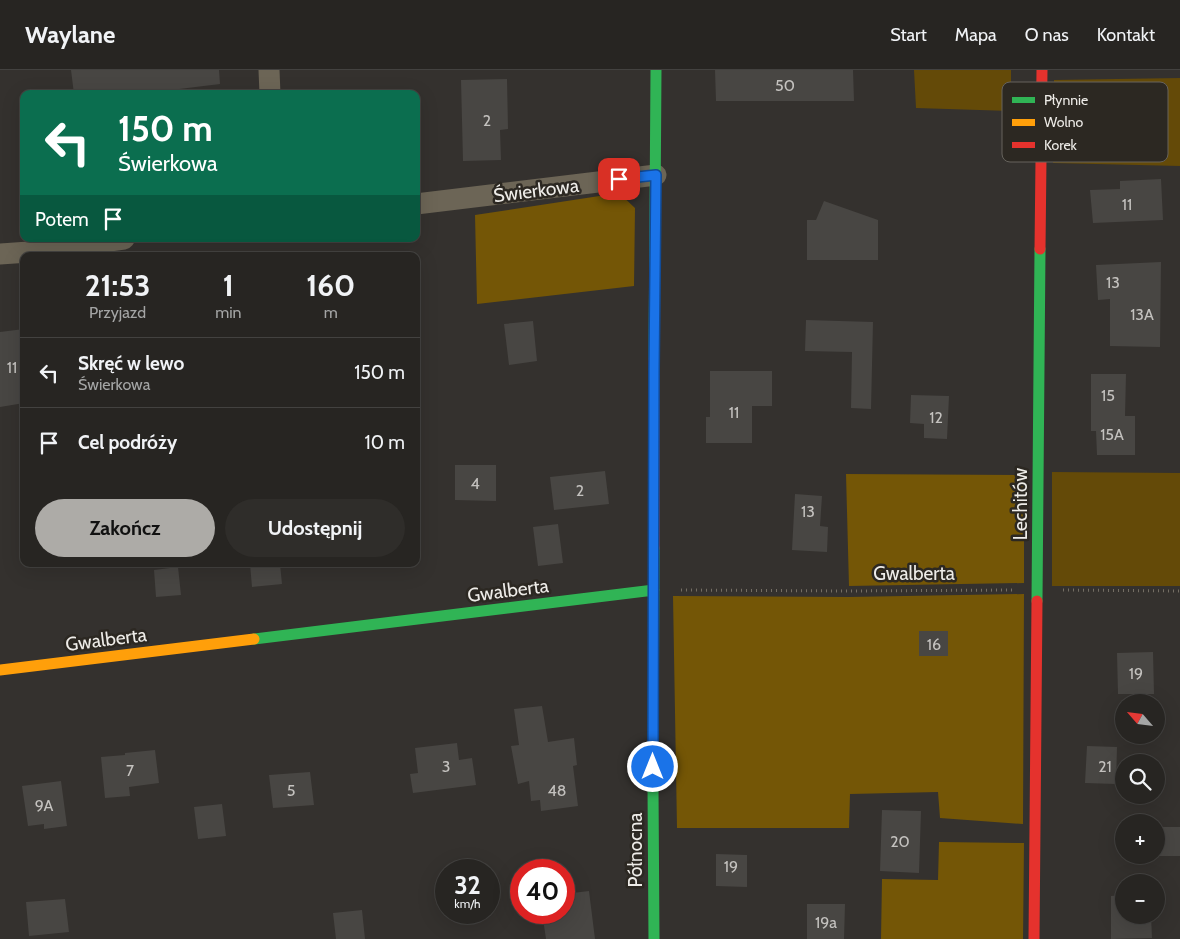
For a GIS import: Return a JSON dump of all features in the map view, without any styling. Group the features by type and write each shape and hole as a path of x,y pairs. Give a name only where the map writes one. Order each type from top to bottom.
{"street":[{"path":"270,70 270,90"},
{"name":"Północna","path":"654,939 652,787 656,70"},
{"name":"Lechitów","path":"1034,939 1041,162"},
{"name":"Świerkowa","path":"420,204 656,175"},
{"path":"29,252 102,242"},
{"path":"0,254 20,253"},
{"name":"Gwalberta","path":"0,670 654,590"}],"path":[{"name":"Gwalberta","path":"654,590 1014,590"},
{"path":"1062,590 1180,592"}],"shaded area":[{"path":"914,70 1011,70 1011,82 1002,82 1002,111 916,108"},
{"path":"1180,78 1180,166 1053,163 1168,162 1168,82 1054,82 1054,80"},
{"path":"619,193 635,208 634,286 477,304 475,215"},
{"path":"1052,472 1180,473 1180,586 1052,586"},
{"path":"846,474 1024,475 1024,583 849,586"},
{"path":"1024,594 1023,824 940,818 938,792 850,794 849,828 677,828 673,596 849,597"},
{"path":"939,842 1024,843 1023,939 881,939 882,879 938,880"}],"building":[{"path":"71,70 219,70 220,84 171,90 74,90"},
{"path":"715,70 853,70 854,101 716,101"},
{"path":"507,79 508,129 500,130 501,160 463,161 461,80"},
{"path":"1161,179 1163,220 1093,223 1090,190 1120,189 1120,181"},
{"path":"824,201 878,220 878,260 807,260 807,220 816,220"},
{"path":"1161,262 1160,347 1110,346 1110,299 1098,300 1096,265"},
{"path":"806,320 873,322 871,409 851,408 852,352 805,351"},
{"path":"533,321 537,361 509,365 504,324"},
{"path":"20,330 20,404 0,407 0,332"},
{"path":"710,371 772,371 772,406 752,406 752,443 706,443 706,417 710,417"},
{"path":"1091,374 1126,374 1125,416 1135,416 1135,455 1097,455 1096,431 1091,431"},
{"path":"911,395 949,396 947,439 924,438 924,424 910,423"},
{"path":"455,465 496,465 496,501 455,500"},
{"path":"605,471 609,504 554,510 550,477"},
{"path":"795,494 822,496 820,526 828,527 827,552 792,550"},
{"path":"558,524 563,563 538,566 533,527"},
{"path":"178,567 181,595 156,597 154,570"},
{"path":"250,567 280,567 282,584 252,587"},
{"path":"919,631 948,631 948,656 919,656"},
{"path":"1153,652 1154,694 1118,694 1117,653"},
{"path":"542,706 548,742 574,738 577,765 573,766 578,806 541,811 540,800 531,801 529,781 518,784 511,746 519,745 514,709"},
{"path":"457,743 459,760 472,758 476,785 413,793 410,774 418,773 415,748"},
{"path":"1087,746 1117,747 1117,754 1115,754 1115,784 1085,783"},
{"path":"155,750 159,783 129,787 130,796 105,798 101,757"},
{"path":"310,772 314,805 273,808 269,775"},
{"path":"61,781 67,826 44,829 44,824 28,826 22,786"},
{"path":"222,804 226,836 198,839 194,807"},
{"path":"882,810 921,811 919,873 880,871"},
{"path":"1165,827 1180,827 1180,856 1165,856"},
{"path":"716,854 747,855 747,887 716,886"},
{"path":"589,891 595,939 546,939 544,924 575,924 575,893"},
{"path":"1111,896 1115,896 1115,924 1151,924 1152,938 1111,939"},
{"path":"65,899 69,932 29,936 26,902"},
{"path":"807,904 845,904 844,939 807,939"},
{"path":"362,910 365,939 336,939 333,913"}],"traffic: fast":[{"path":"654,359 656,70"},
{"path":"1037,601 1040,249"},
{"path":"654,548 654,939"},
{"path":"254,639 654,590"}],"traffic: slow":[{"path":"0,670 254,639"}],"traffic: jam":[{"path":"1042,70 1042,82"},
{"path":"1040,249 1041,162"},
{"path":"654,359 654,548"},
{"path":"1034,939 1037,601"}],"route":[{"path":"619,179 656,175 653,767"}]}
